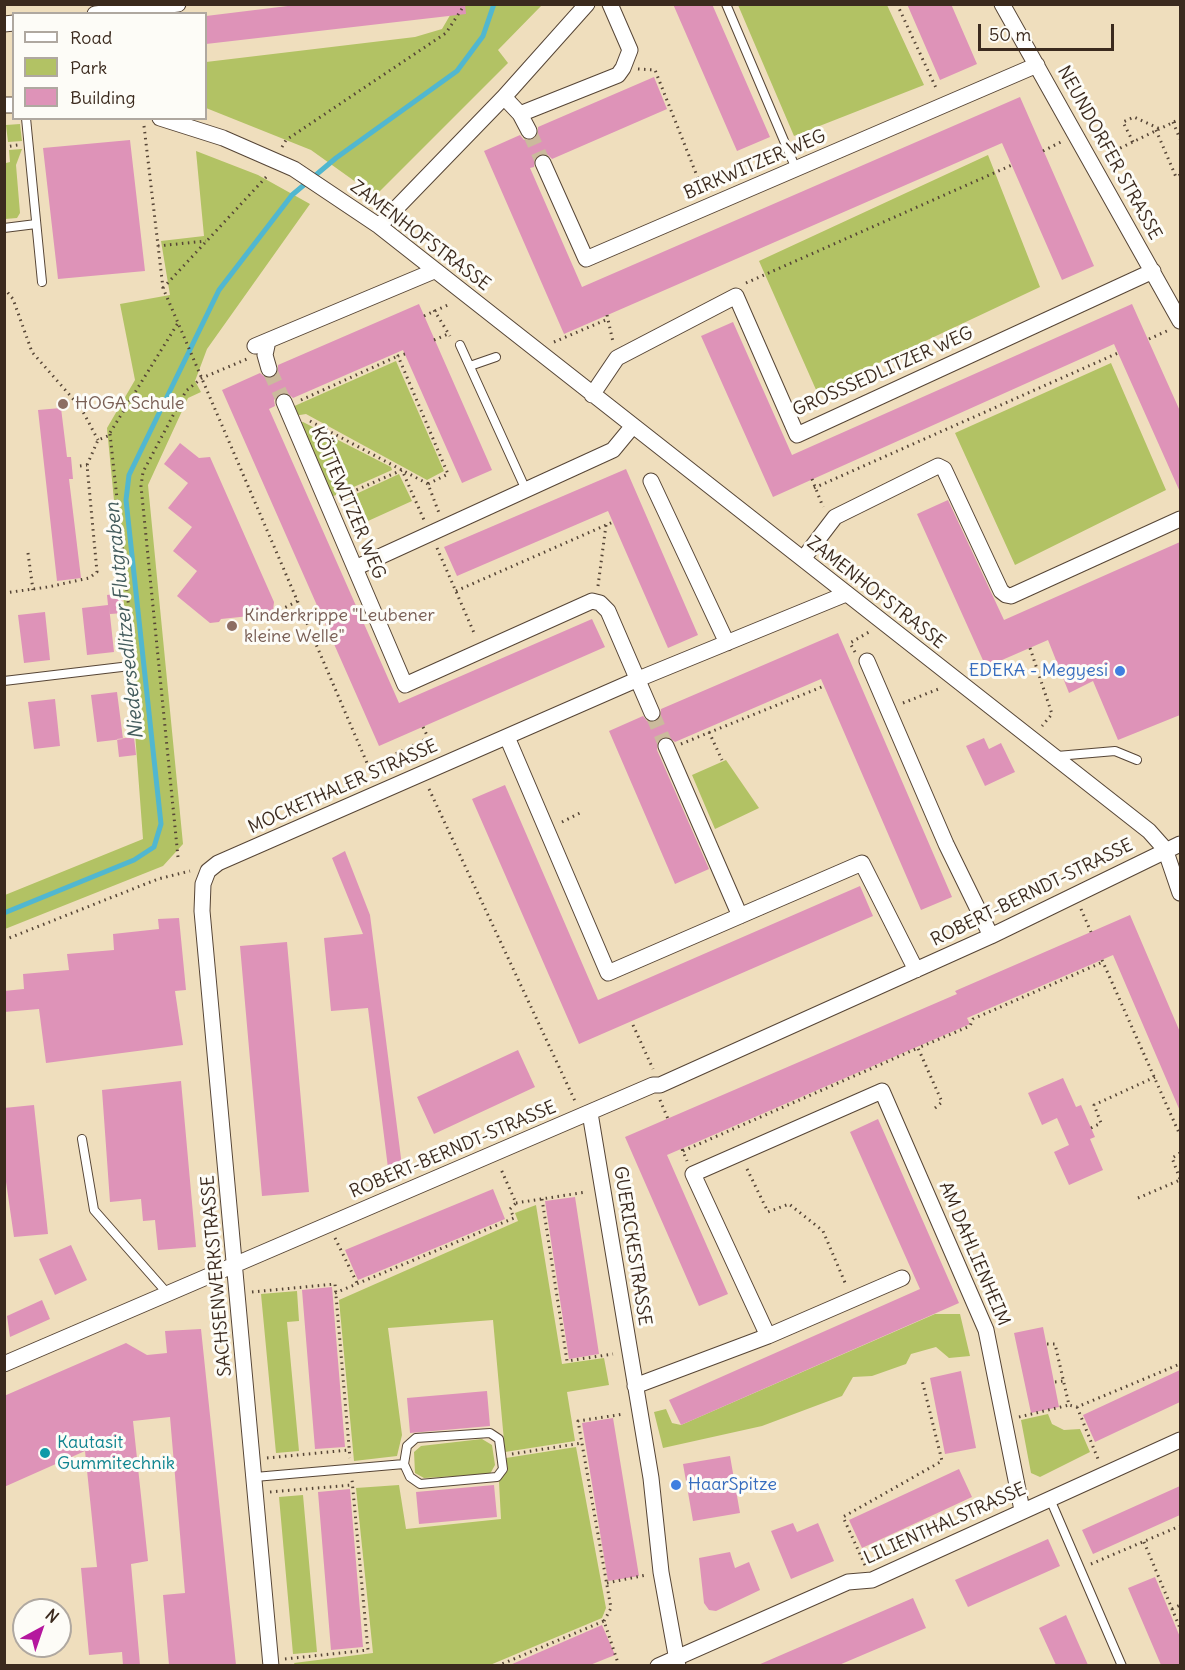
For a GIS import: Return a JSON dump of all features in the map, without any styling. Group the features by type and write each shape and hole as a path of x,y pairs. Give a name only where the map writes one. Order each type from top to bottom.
{"street":[{"path":"103,12 120,8 178,4"},
{"path":"379,226 504,97 587,4"},
{"path":"520,114 618,75 630,50 610,4"},
{"name":"NEUNDORFER STRASSE","path":"1002,4 1153,271 1175,325"},
{"name":"BIRKWITZER WEG","path":"543,163 586,259 1037,65"},
{"path":"504,97 520,114 529,131"},
{"name":"ZAMENHOFSTRASSE","path":"166,120 223,138 275,160 323,187 379,226 1149,831 1165,849"},
{"path":"269,369 262,346 434,271"},
{"name":"GROSSSEDLITZER WEG","path":"736,296 797,435 1153,271"},
{"path":"592,394 617,358 736,296"},
{"name":"KÖTTEWITZER WEG","path":"287,409 405,686 482,651"},
{"path":"355,568 613,450 632,427"},
{"path":"802,559 835,517 938,466 944,469 1001,591 1011,596 1180,519"},
{"path":"651,481 727,644"},
{"name":"MOCKETHALER STRASSE","path":"218,863 636,680 846,594"},
{"path":"482,651 592,602 608,611 652,713"},
{"path":"867,661 946,844 992,936"},
{"path":"507,737 608,973 862,863 916,970"},
{"path":"667,748 740,916"},
{"path":"1180,844 1165,849 1180,893"},
{"name":"ROBERT-BERNDT-STRASSE","path":"4,1364 653,1085 660,1085 992,936 1165,849"},
{"name":"SACHSENWERKSTRASSE","path":"218,863 208,871 203,884 202,911 272,1665"},
{"name":"AM DAHLIENHEIM","path":"740,1154 882,1091 986,1330 1006,1420 1022,1510"},
{"name":"GUERICKESTRASSE","path":"586,1114 603,1190 640,1411 651,1478 661,1572 677,1661"},
{"path":"740,1154 693,1174 768,1336"},
{"path":"635,1386 768,1336 902,1278"},
{"name":"LILIENTHALSTRASSE","path":"658,1665 677,1661 848,1582 872,1580 1180,1440"}],"lane":[{"path":"726,4 796,169"},
{"path":"26,120 42,282"},
{"path":"4,228 36,224"},
{"path":"460,345 526,490"},
{"path":"470,366 496,357"},
{"path":"4,681 130,666"},
{"path":"1054,756 1115,751 1137,760"},
{"path":"82,1139 94,1210 168,1294"},
{"path":"490,1433 499,1439 503,1469 497,1477 420,1484 410,1477 404,1464 407,1446 416,1438 490,1433"},
{"path":"255,1477 404,1464"},
{"path":"1050,1498 1122,1665"}],"path":[{"path":"163,288 268,175 286,140 446,33 465,4"},
{"path":"897,4 944,105"},
{"path":"623,68 655,70 709,206"},
{"path":"1133,141 1123,122 1134,117 1158,130 1176,177 1180,175"},
{"path":"1091,162 1180,119"},
{"path":"143,120 163,288 380,792"},
{"path":"1173,122 1180,139"},
{"path":"736,296 748,280 1012,165"},
{"path":"158,246 206,242"},
{"path":"4,288 14,299 32,352 81,408 98,440"},
{"path":"424,316 432,311 444,330"},
{"path":"563,339 607,317 617,358"},
{"path":"4,593 33,590 89,578 97,572 87,465 98,440 108,436 178,323"},
{"path":"1149,339 1175,325"},
{"path":"434,340 448,334"},
{"path":"178,857 141,486 143,472 160,436 186,391 202,378 262,346"},
{"path":"814,488 1118,353"},
{"path":"287,409 405,354"},
{"path":"398,356 448,474 428,484"},
{"path":"287,409 428,484 446,528"},
{"path":"110,432 135,664 130,666"},
{"path":"80,466 87,465"},
{"path":"327,502 402,470"},
{"path":"402,470 482,651"},
{"path":"812,479 814,488 831,522"},
{"path":"456,591 613,522"},
{"path":"602,606 597,581 606,525"},
{"path":"28,553 33,590"},
{"path":"279,610 298,601"},
{"path":"1030,648 1052,714 1031,738"},
{"path":"889,709 957,682"},
{"path":"667,748 824,686"},
{"path":"423,726 441,766"},
{"path":"709,732 722,760"},
{"path":"369,767 428,738"},
{"path":"422,774 586,1114"},
{"path":"547,829 580,813"},
{"path":"4,940 158,879 218,863"},
{"path":"1074,894 1091,932"},
{"path":"683,1151 970,1026 973,1019 1102,961 1180,1135"},
{"path":"633,1024 660,1085"},
{"path":"918,1048 942,1102 935,1108"},
{"path":"1091,1128 1101,1123 1094,1105 1155,1077"},
{"path":"1138,1198 1180,1179 1172,1158 1180,1153"},
{"path":"495,1154 516,1203"},
{"path":"740,1154 768,1212 789,1204 823,1231 852,1300"},
{"path":"336,1293 514,1218 510,1209 516,1203 603,1190"},
{"path":"542,1199 567,1361 630,1352"},
{"path":"329,1225 358,1285"},
{"path":"1047,1344 1055,1344 1069,1405"},
{"path":"1006,1420 1069,1405 1077,1407 1180,1364"},
{"path":"872,1580 843,1517 942,1461 922,1380"},
{"path":"1055,1382 1064,1381"},
{"path":"1077,1407 1098,1459"},
{"path":"497,1665 604,1621 611,1608 578,1421 640,1411"},
{"path":"501,1455 582,1443"},
{"path":"254,1459 349,1450"},
{"path":"257,1493 352,1485"},
{"path":"1081,1568 1180,1526"},
{"path":"1144,1542 1180,1628"},
{"path":"607,1583 661,1572"},
{"path":"1172,1609 1180,1605"},
{"path":"604,1621 619,1665"}],"green space":[{"path":"456,5 542,5 498,50 508,63 378,193 367,190 311,150 207,108 207,62 415,37 442,29"},
{"path":"738,5 887,5 924,85 794,136"},
{"path":"20,124 22,141 8,142 6,125"},
{"path":"22,149 16,165 20,213 17,218 5,219 6,163 10,162 9,150"},
{"path":"196,151 258,175 310,204 207,349 195,381 201,392 188,398 148,485 183,844 163,866 5,929 5,895 143,839 130,666 107,428 135,380 120,304 170,295 161,241 204,236"},
{"path":"988,155 1040,287 817,392 759,261"},
{"path":"396,361 444,471 427,480 306,414 294,416 290,408"},
{"path":"1111,363 1166,490 1015,565 955,433"},
{"path":"303,422 391,467 392,470 329,498 297,423"},
{"path":"399,474 412,501 368,521 356,494"},
{"path":"726,760 759,808 715,829 692,775"},
{"path":"536,1205 562,1364 604,1358 609,1385 567,1392 575,1441 505,1452 493,1320 388,1328 402,1435 397,1456 354,1461 339,1300 518,1221 515,1213"},
{"path":"297,1291 299,1321 287,1322 299,1451 276,1453 261,1294"},
{"path":"935,1314 960,1314 970,1356 949,1358 936,1347 911,1354 906,1364 872,1376 853,1377 842,1396 762,1426 663,1448 654,1412 666,1409 672,1423 681,1425"},
{"path":"1048,1414 1052,1424 1064,1430 1080,1429 1090,1452 1040,1477 1031,1473 1021,1420"},
{"path":"482,1439 492,1445 495,1465 490,1474 424,1478 415,1473 414,1452 421,1446"},
{"path":"576,1447 606,1608 602,1618 490,1665 295,1665 294,1663 373,1653 356,1488 399,1485 406,1529 501,1519 499,1482 508,1470 506,1458"},
{"path":"303,1495 317,1652 293,1654 279,1497"}],"building":[{"path":"304,4 465,4 466,14 207,44 207,16"},
{"path":"673,4 712,4 770,137 737,151"},
{"path":"907,4 951,4 977,64 940,80"},
{"path":"654,77 667,109 552,159 548,155 540,154 535,158 534,167 530,168 582,287 1020,97 1094,266 1062,280 1002,143 564,334 484,151 520,135 524,140 533,140 538,136 538,127"},
{"path":"130,140 145,271 58,279 43,148"},
{"path":"419,304 492,470 462,483 403,350 293,398 286,392 280,393 274,400 275,406 269,409 399,703 592,619 605,647 379,746 222,390 260,373 266,378 272,378 278,372 278,365"},
{"path":"1132,304 1180,411 1180,492 1114,344 773,497 701,336 733,322 792,455"},
{"path":"61,408 67,457 71,457 73,479 69,479 81,578 57,581 38,410"},
{"path":"180,443 199,458 210,457 274,602 273,611 269,614 221,619 219,622 210,623 177,596 197,571 173,551 192,527 168,508 188,483 164,464"},
{"path":"626,469 698,635 668,648 608,511 457,576 444,547"},
{"path":"948,500 1004,620 1180,542 1180,715 1118,740 1093,681 1069,693 1048,640 986,667 917,514"},
{"path":"121,593 124,613 110,614 109,606 114,652 87,655 82,608 108,605 107,595"},
{"path":"45,612 50,660 24,663 18,615"},
{"path":"838,633 952,897 921,910 821,679 675,742 667,736 658,741 657,750 709,869 675,884 609,731 643,716 647,721 655,722 660,718 661,709"},
{"path":"117,692 123,739 97,742 91,695"},
{"path":"55,699 60,746 34,749 28,702"},
{"path":"134,737 136,755 119,757 117,739"},
{"path":"984,738 989,749 1001,743 1015,772 985,786 966,746"},
{"path":"505,785 598,1000 860,886 873,916 579,1044 472,799"},
{"path":"345,851 370,915 402,1166 388,1168 368,1008 331,1011 324,938 363,934 332,858"},
{"path":"1130,915 1180,1032 1180,1111 1113,955 967,1018 970,1024 667,1155 728,1294 699,1306 625,1137 957,994 955,991"},
{"path":"179,918 186,990 175,991 183,1045 46,1063 39,1009 4,1012 4,991 24,989 23,974 69,970 67,954 114,950 113,934 159,929 158,919"},
{"path":"287,942 309,1192 262,1196 240,946"},
{"path":"518,1050 535,1087 434,1134 417,1097"},
{"path":"1063,1078 1076,1107 1081,1105 1095,1137 1090,1139 1103,1170 1069,1185 1054,1152 1069,1145 1057,1118 1042,1125 1028,1093"},
{"path":"181,1081 196,1247 158,1250 155,1220 143,1221 141,1199 110,1202 102,1090"},
{"path":"34,1105 48,1234 14,1237 4,1168 4,1108"},
{"path":"878,1119 959,1303 681,1425 669,1400 920,1289 850,1132"},
{"path":"493,1189 505,1219 358,1280 345,1250"},
{"path":"575,1197 599,1354 569,1359 545,1201"},
{"path":"71,1245 87,1280 55,1295 39,1259"},
{"path":"332,1287 345,1447 315,1449 302,1290"},
{"path":"42,1300 50,1319 10,1337 7,1316"},
{"path":"1043,1327 1059,1407 1031,1413 1014,1333"},
{"path":"201,1329 236,1665 169,1665 163,1595 185,1593 170,1417 133,1421 148,1561 131,1564 140,1665 123,1665 122,1652 89,1655 81,1568 97,1567 85,1451 4,1487 4,1396 126,1343 147,1355 167,1353 165,1331"},
{"path":"1180,1370 1180,1402 1095,1442 1083,1415"},
{"path":"961,1371 976,1448 945,1454 930,1378"},
{"path":"487,1391 490,1426 410,1433 407,1398"},
{"path":"613,1418 639,1576 608,1581 582,1423"},
{"path":"730,1456 740,1513 693,1521 683,1464"},
{"path":"959,1469 972,1497 862,1548 849,1520"},
{"path":"494,1485 497,1517 419,1524 416,1492"},
{"path":"1180,1486 1180,1515 1093,1554 1082,1530"},
{"path":"350,1489 363,1647 331,1650 318,1492"},
{"path":"793,1523 797,1532 818,1523 834,1561 791,1579 771,1531"},
{"path":"1048,1539 1060,1566 968,1607 955,1580"},
{"path":"730,1552 735,1568 749,1562 760,1590 716,1611 709,1610 704,1603 699,1558"},
{"path":"1155,1577 1180,1637 1180,1665 1161,1665 1128,1588"},
{"path":"913,1598 926,1628 839,1665 758,1665"},
{"path":"1066,1615 1088,1665 1056,1665 1039,1628"},
{"path":"602,1625 615,1655 590,1665 510,1665"}],"waterway":[{"name":"Niedersedlitzer Flutgraben","path":"4,913 134,860 154,847 161,824 126,500 129,475 219,290 292,195 336,158 457,71 483,36 494,4"}],"tunnel":[{"path":"529,131 543,163"},
{"path":"269,369 284,402"},
{"path":"652,713 666,746"}],"place":[{"name":"HOGA Schule","path":"63,404"},
{"name":"Kinderkrippe \"Leubener kleine Welle\"","path":"232,626"},
{"name":"EDEKA - Megyesi","path":"1120,671"},
{"name":"Kautasit Gummitechnik","path":"45,1453"},
{"name":"HaarSpitze","path":"676,1485"}]}
